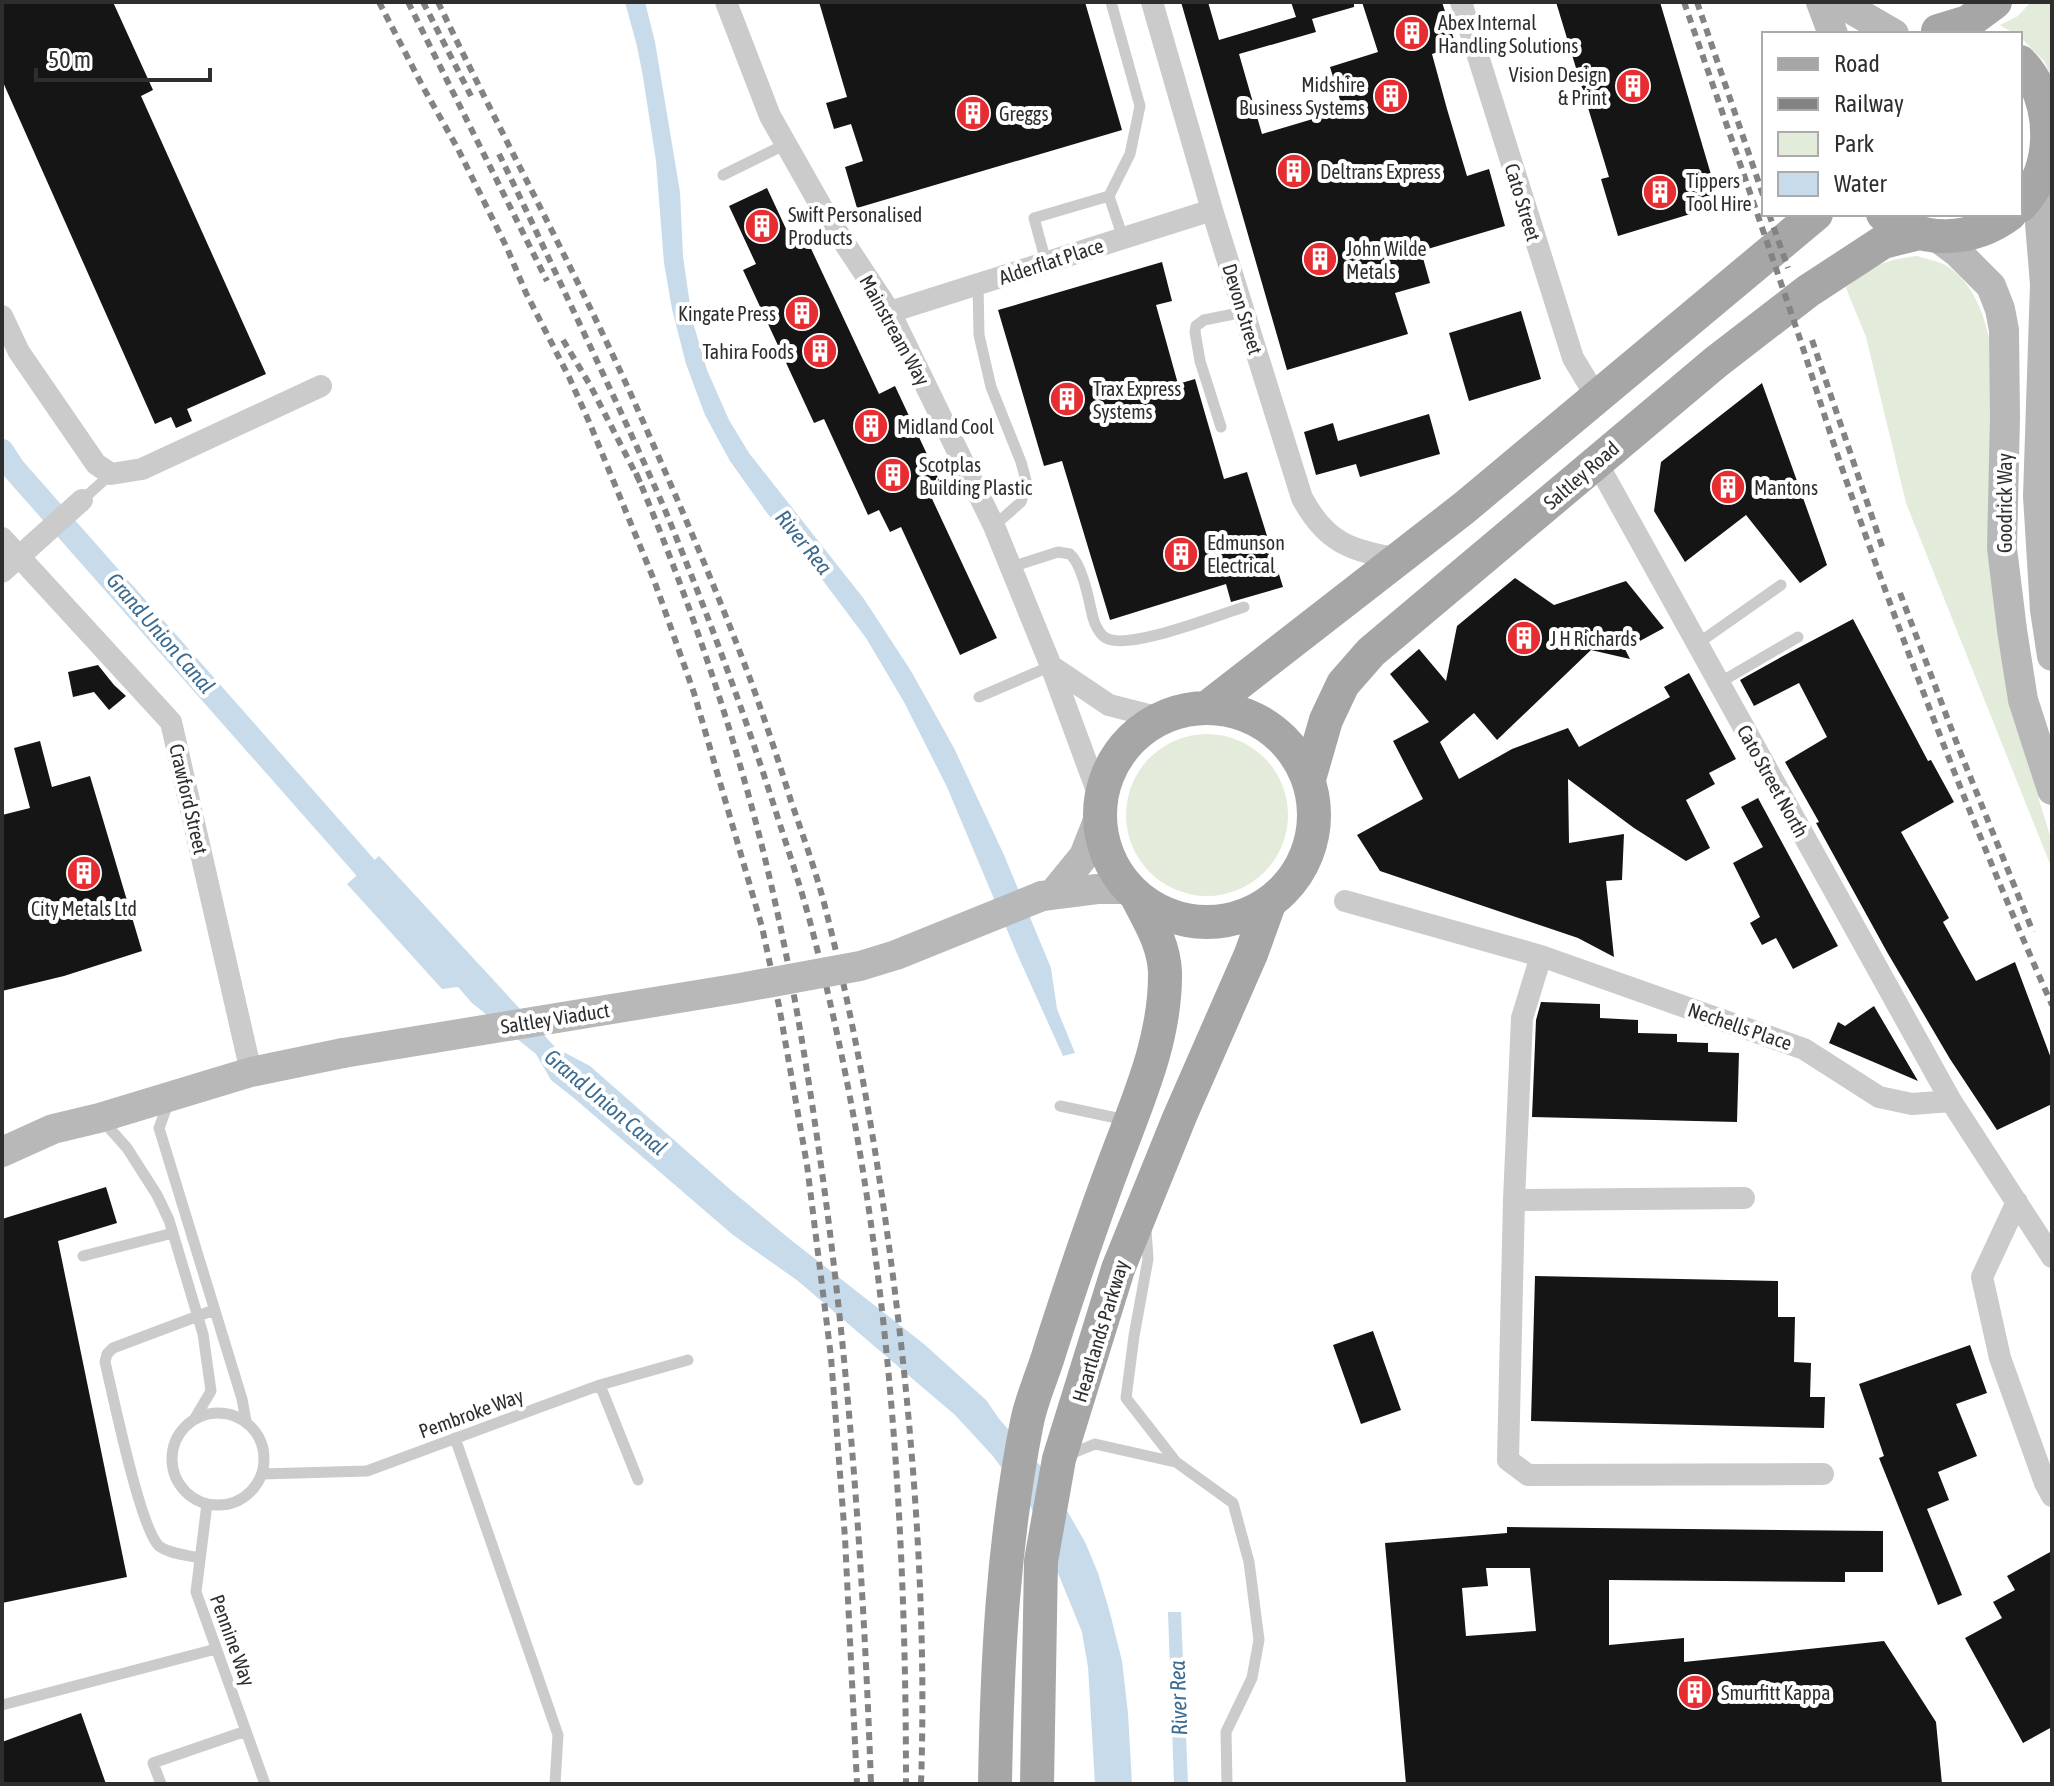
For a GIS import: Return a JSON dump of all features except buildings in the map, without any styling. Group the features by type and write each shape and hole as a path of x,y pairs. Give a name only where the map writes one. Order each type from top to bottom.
{"main road":[{"path":"1821,2 1832,32"},
{"path":"1839,2 1891,32"},
{"path":"1932,32 1968,22 1995,2"},
{"path":"2022,64 2043,95 2051,125 2048,153 2040,178 2022,203"},
{"name":"Goodrick Way","path":"2040,178 2045,284 2038,496 2045,610 2052,656"},
{"path":"1208,707 1464,508 1814,216"},
{"path":"1886,216 1928,235"},
{"name":"Saltley Road","path":"1309,779 1326,720 1343,684 1371,652 1716,362 1808,291 1883,242 1928,235 1969,235 2007,216"},
{"name":"Goodrick Way","path":"1928,235 1957,252 1991,286 2000,309 2005,373 2002,548 2023,700 2052,790"},
{"path":"1208,707 1241,713 1270,727 1293,750 1309,779 1315,813 1310,848 1294,879 1269,904 1238,919 1203,924 1168,917 1133,894 1112,868 1103,844 1099,809 1111,766 1132,738 1160,718 1184,710 1208,707"},
{"name":"Saltley Viaduct","path":"1047,895 1084,856 1099,809"},
{"name":"Saltley Viaduct","path":"53,1129 251,1072 343,1053 860,966 896,955 1047,895 1097,889 1133,894"},
{"name":"Heartlands Parkway","path":"995,1784 997,1675 1004,1585 1012,1512 1028,1419 1085,1239 1151,1068 1159,1029 1165,969 1157,935 1133,894"},
{"name":"Heartlands Parkway","path":"1037,1784 1041,1561 1059,1459 1118,1269 1251,954 1269,904"},
{"path":"2,1129 53,1129"},
{"path":"2,1152 53,1129"}],"street":[{"name":"Mainstream Way","path":"726,2 770,116 826,215 890,312 994,526 1051,666 1099,809"},
{"name":"Devon Street","path":"1152,2 1212,210 1302,498 1313,518 1332,537 1357,550 1400,559"},
{"name":"Cato Street","path":"1461,2 1573,358 1597,398"},
{"name":"Alderflat Place","path":"890,312 1212,210"},
{"path":"2,316 19,352 87,451 96,464 111,474 142,469 321,386"},
{"name":"Cato Street North","path":"1596,461 1951,1101"},
{"path":"2,572 82,500"},
{"name":"Crawford Street","path":"2,538 26,550 171,722 251,1072"},
{"path":"1051,666 1109,705 1160,718"},
{"name":"Nechells Place","path":"1345,901 1541,956 1804,1049 1879,1097 1912,1104 1951,1101"},
{"path":"1541,956 1522,1018 1508,1460 1528,1475 1823,1474"},
{"path":"1951,1101 2052,1257"},
{"path":"1514,1200 1744,1198"},
{"path":"2017,1202 1982,1277 2000,1358 2052,1496"}],"lane":[{"path":"1111,2 1140,106 1130,154 1109,196 1123,238"},
{"path":"723,175 786,144"},
{"path":"1046,262 1034,218 1109,196"},
{"path":"978,284 979,335 991,387 1027,484 1021,502 994,526"},
{"path":"1221,427 1200,361 1196,326 1204,320 1244,312"},
{"path":"82,500 111,474"},
{"path":"1011,567 1058,552 1070,554 1077,564 1095,625 1106,638 1119,641 1140,640 1244,607"},
{"path":"1697,644 1781,585"},
{"path":"1719,683 1798,637"},
{"path":"979,697 1051,666"},
{"path":"170,1096 159,1128 242,1399 246,1421"},
{"path":"1060,1106 1130,1121"},
{"path":"99,1118 127,1148 157,1195 173,1233 203,1334 211,1391 195,1418 183,1428 175,1442 171,1457 174,1473 181,1487 192,1498 221,1506 234,1503 256,1486 265,1459 263,1445 246,1421 234,1415 221,1412 195,1418"},
{"path":"1145,1203 1148,1259 1126,1398 1176,1462 1233,1503 1249,1562 1259,1640 1252,1678 1226,1732 1227,1784"},
{"path":"83,1256 173,1233"},
{"path":"200,1558 162,1549 150,1533 105,1362 113,1348 214,1310"},
{"name":"Pembroke Way","path":"262,1474 367,1471 600,1385 688,1360"},
{"path":"600,1385 638,1480"},
{"path":"455,1438 558,1735 555,1784"},
{"path":"1059,1459 1095,1444 1176,1462"},
{"name":"Pennine Way","path":"207,1504 196,1592 265,1784"},
{"path":"2,1705 216,1649"},
{"path":"161,1784 153,1763 246,1731"}],"green space":[{"path":"2031,2 2052,2 2052,78 2044,61 2022,39 2022,32 2012,32 2000,25 2018,16"},
{"path":"1917,256 1947,266 1965,282 1982,313 1989,336 2007,696 2052,842 2052,869 1906,503 1866,337 1846,288 1878,265"},
{"path":"1207,734 1238,740 1264,758 1282,784 1288,815 1282,846 1264,872 1238,890 1207,896 1176,890 1150,872 1132,846 1126,815 1132,784 1150,758 1176,740"}],"water":[{"name":"River Rea","path":"625,2 645,2 655,42 680,192 683,256 692,319 707,370 729,420 749,453 864,599 911,671 954,748 1004,855 1051,968 1057,1009 1075,1053 1063,1056 947,787 904,702 866,638 730,461 705,415 686,364 672,309 664,263 656,161 637,46"},
{"path":"379,856 556,1048 590,1066 732,1191 924,1344 986,1400 1043,1469 1085,1542 1110,1613 1122,1661 1132,1784 1095,1784 1088,1667 1082,1632 1031,1507 992,1455 955,1415 798,1281 733,1235 551,1080 536,1054 472,1003 458,987 442,989 347,884"},
{"name":"River Rea","path":"1168,1612 1181,1612 1188,1784 1174,1784"}],"waterway":[{"name":"Grand Union Canal","path":"2,451 13,468 387,892"}],"railway":[{"path":"379,2 458,149 590,424 654,580 694,693 762,927 807,1165 831,1357 845,1538 857,1784"},
{"path":"408,2 547,281"},
{"path":"423,2 471,96"},
{"path":"438,2 606,341 676,496 749,676 823,899 849,1009 870,1120 901,1343 919,1563 921,1784"},
{"path":"1684,2 1893,610 1969,809 2052,1005"},
{"path":"1697,2 1762,192"},
{"path":"499,154 625,420 680,546 749,731 814,937 839,1041 859,1146 887,1358 902,1571 906,1784"},
{"path":"1770,216 1788,268"},
{"path":"563,340 641,484"},
{"path":"1812,340 1884,552"},
{"path":"636,473 687,602 731,734 778,915 796,1007 825,1194 842,1341 865,1636 871,1784"},
{"path":"1900,593 2033,932"}],"place":[{"name":"Abex Internal Handling Solutions","path":"1412,33"},
{"name":"Vision Design & Print","path":"1633,86"},
{"name":"Midshire Business Systems","path":"1391,96"},
{"name":"Greggs","path":"973,113"},
{"name":"Deltrans Express","path":"1294,171"},
{"name":"Tippers Tool Hire","path":"1660,192"},
{"name":"Swift Personalised Products","path":"762,226"},
{"name":"John Wilde Metals","path":"1320,259"},
{"name":"Kingate Press","path":"802,313"},
{"name":"Tahira Foods","path":"820,351"},
{"name":"Trax Express Systems","path":"1067,399"},
{"name":"Midland Cool","path":"871,426"},
{"name":"Scotplas Building Plastic","path":"893,475"},
{"name":"Mantons","path":"1728,487"},
{"name":"Edmunson Electrical","path":"1181,554"},
{"name":"J H Richards","path":"1524,638"},
{"name":"City Metals Ltd","path":"84,873"},
{"name":"Smurfitt Kappa","path":"1695,1692"}]}
